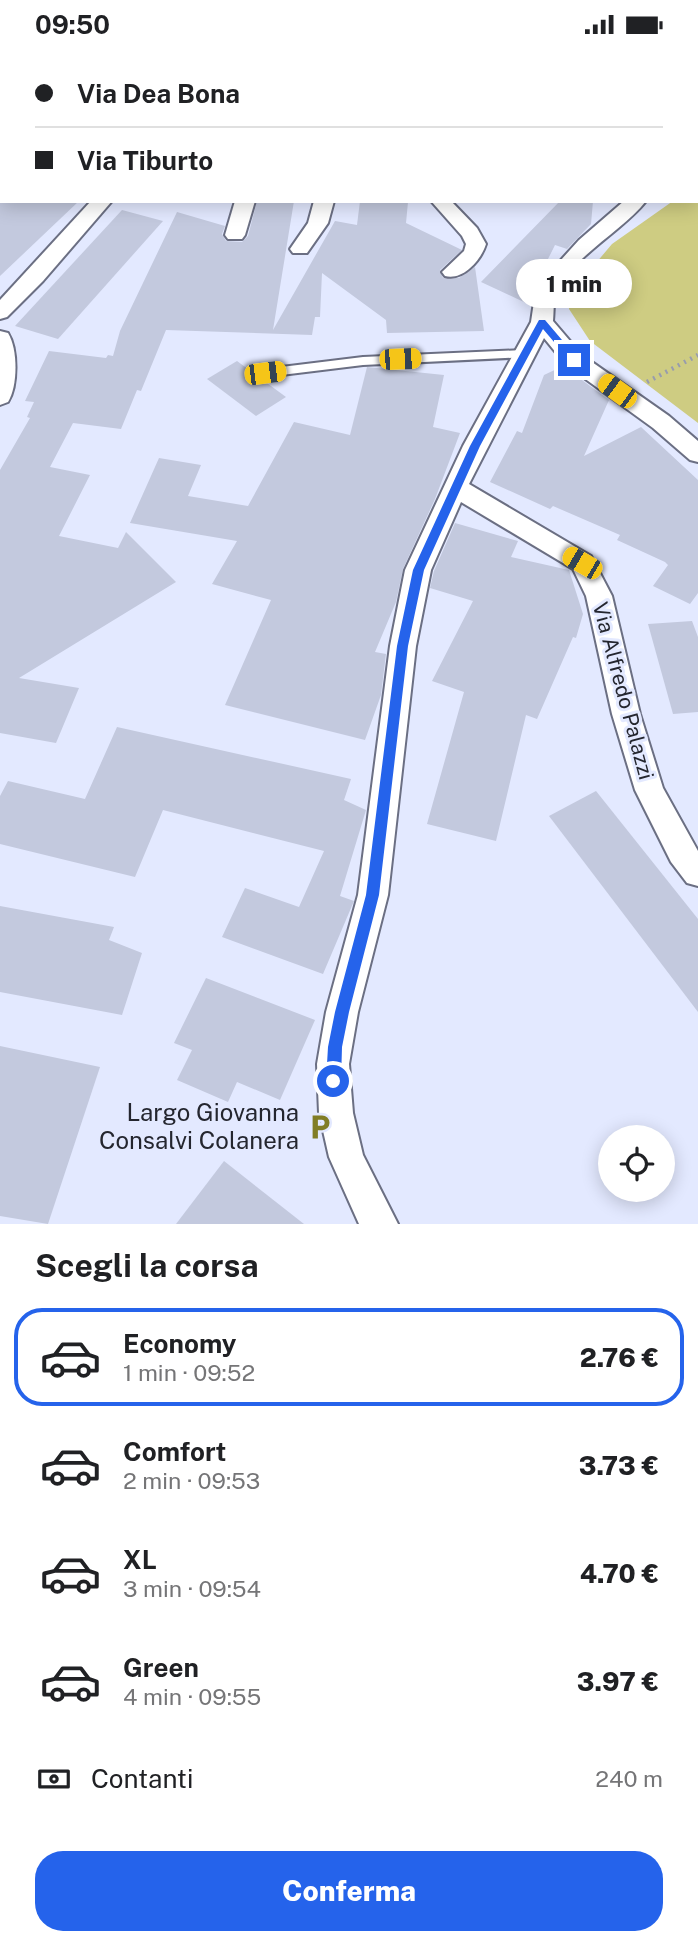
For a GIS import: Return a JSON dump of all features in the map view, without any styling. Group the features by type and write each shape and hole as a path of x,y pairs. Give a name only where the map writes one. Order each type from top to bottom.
{"street":[{"path":"0,312 100,203"},
{"path":"235,235 244,203"},
{"path":"300,249 318,223 323,203"},
{"path":"442,203 452,217 471,233 476,244 473,254 452,272"},
{"path":"365,1216 338,1128 333,1081 335,1047 373,895 403,646 415,584 423,559 455,487 542,322 545,295 552,281 586,244 634,203"},
{"path":"542,322 574,360 661,422 698,454"},
{"path":"0,338 4,367 0,397"},
{"name":"Via Alfredo Palazzi","path":"455,487 582,563 599,596 626,714 649,790 681,853 698,873"}],"lane":[{"path":"265,373 363,361 524,355"}],"path":[{"path":"644,384 698,355"}],"shaded area":[{"path":"670,203 698,203 698,423 590,341 569,309 569,295 612,244"}],"building":[{"path":"0,203 77,203 0,276"},
{"path":"256,203 294,203 273,330 335,221 357,225 360,203 408,203 406,223 462,250 440,270 443,278 459,278 475,267 484,331 387,333 386,320 322,273 320,317 315,317 312,335 166,330 141,391 137,390 121,429 73,423 50,467 90,475 59,536 118,548 126,532 176,582 19,678 79,688 56,743 0,733 0,470 30,418 27,417 34,402 25,401 49,351 106,358 108,355 113,356 120,331 177,212 225,226 222,234 226,241 242,242 248,236"},
{"path":"558,203 593,203 591,224 567,249 555,245 526,303 481,282"},
{"path":"122,210 163,221 58,339 15,326"},
{"path":"237,361 286,397 256,416 207,379"},
{"path":"563,366 609,400 584,456 641,427 698,480 698,593 690,604 653,586 668,565 665,562 617,540 620,535 553,506 550,509 490,482 517,431 522,433 544,375"},
{"path":"367,367 444,375 433,427 460,433 435,499 403,569 396,602 375,652 386,654 381,695 365,740 225,705 271,600 212,584 237,541 130,523 159,458 201,465 188,496 248,506 294,422 350,435"},
{"path":"455,523 518,541 511,557 569,570 583,614 576,638 573,637 537,719 526,715 496,841 427,824 464,692 432,681 473,601 430,588 434,571"},
{"path":"692,621 698,637 698,712 673,714 648,624"},
{"path":"117,727 351,779 344,800 366,810 340,896 354,901 323,974 222,937 245,888 299,907 324,851 163,810 135,877 0,844 0,796 8,781 85,799"},
{"path":"596,791 698,919 698,1012 549,816"},
{"path":"0,906 114,927 109,940 142,953 122,1015 0,992"},
{"path":"206,978 315,1020 280,1100 237,1082 228,1102 177,1080 192,1050 174,1043"},
{"path":"0,1046 100,1067 48,1224 0,1216"},
{"path":"224,1161 304,1224 176,1224"}],"place":[{"name":"Largo Giovanna Consalvi Colanera","path":"320,1127"}],"route":[{"path":"333,1081 335,1047 342,1012 373,895 403,646 418,570 475,446 542,322 574,360"}]}
